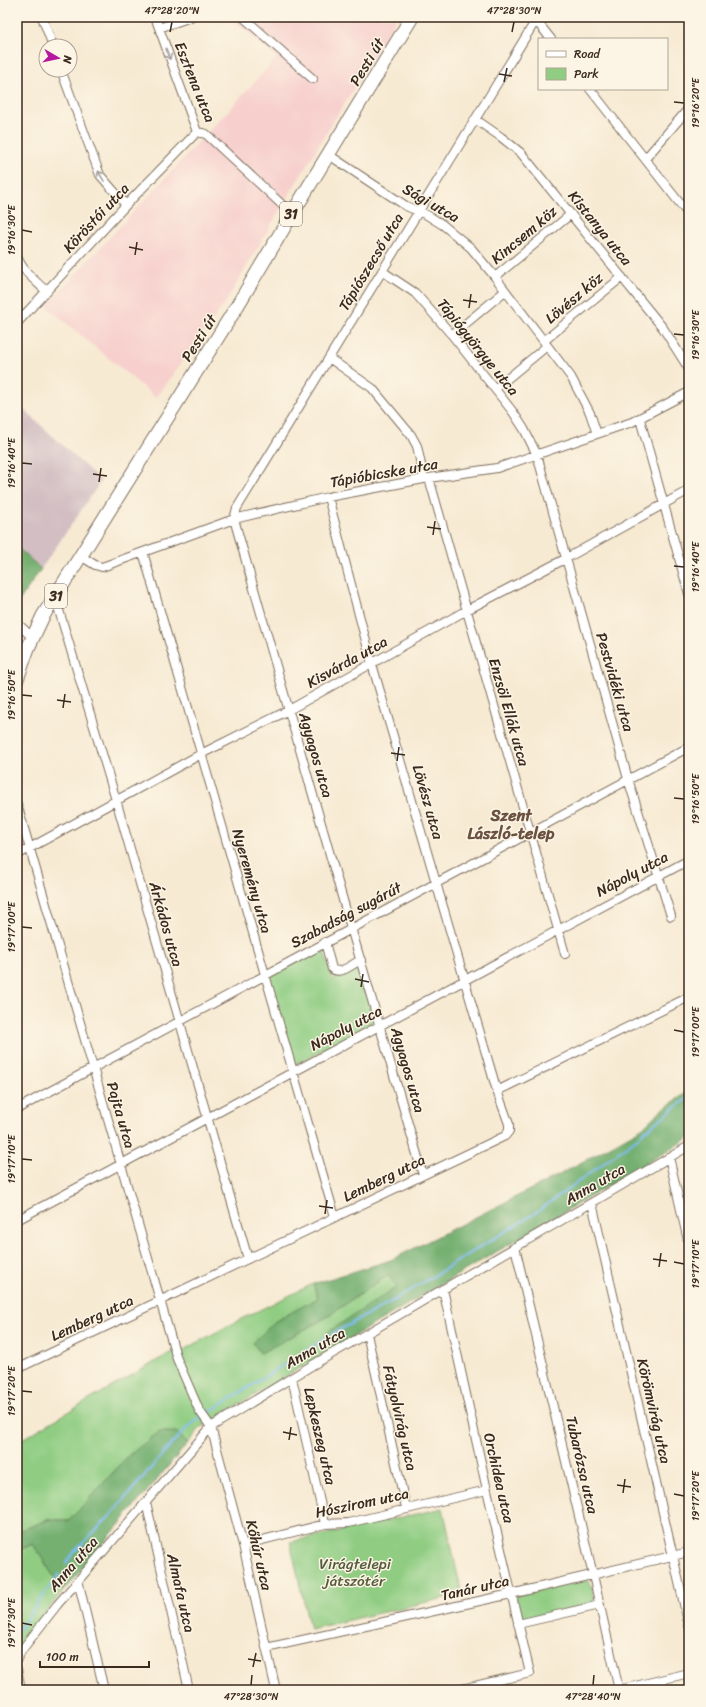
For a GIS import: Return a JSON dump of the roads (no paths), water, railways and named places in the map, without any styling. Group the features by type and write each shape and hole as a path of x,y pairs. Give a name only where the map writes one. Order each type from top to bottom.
{"main road":[{"name":"Pesti út","path":"17,679 43,616 236,308 412,17"}],"street":[{"path":"42,17 50,38"},
{"name":"Esztena utca","path":"155,17 197,132 206,134 292,214"},
{"path":"159,28 191,17"},
{"path":"243,17 313,79"},
{"path":"537,18 550,38"},
{"name":"Tápiószecső utca","path":"234,519 237,508 537,18"},
{"path":"65,78 100,175 126,205"},
{"path":"591,90 689,215"},
{"path":"645,159 689,108"},
{"name":"Kistanya utca","path":"475,119 502,137 521,153 663,328 689,369"},
{"name":"Köröstói utca","path":"17,324 126,205 197,132"},
{"name":"Sági utca","path":"329,155 406,206 427,215 458,236 471,248 495,277 571,377 582,395 598,434"},
{"name":"Kincsem köz","path":"495,277 571,214"},
{"path":"17,256 20,265 24,270 47,292"},
{"name":"Tápiógyörgye utca","path":"382,271 415,293 452,335 495,389 524,429 537,455"},
{"name":"Lövész köz","path":"546,343 622,276"},
{"path":"452,335 505,291"},
{"path":"495,389 546,343"},
{"name":"Enzsöl Ellák utca","path":"329,358 366,383 378,394 411,435 417,446 565,954"},
{"name":"Tápióbicske utca","path":"81,556 95,565 102,567 234,519 328,497 426,478 484,471 537,455 640,419 689,392"},
{"path":"640,419 689,594"},
{"name":"Pestvidéki utca","path":"537,455 628,779 671,916"},
{"name":"Kisvárda utca","path":"17,855 201,754 289,710 465,611 565,559 689,490"},
{"name":"Lövész utca","path":"328,497 372,664 497,1091"},
{"name":"Agyagos utca","path":"234,519 423,1175"},
{"name":"Nyeremény utca","path":"143,552 335,1217"},
{"name":"Árkádos utca","path":"55,597 116,800 248,1259"},
{"path":"17,623 33,638"},
{"name":"Szabadság sugárút","path":"17,1109 324,942 689,747"},
{"name":"Pajta utca","path":"17,804 177,1359 199,1410 210,1426"},
{"name":"Nápoly utca","path":"17,1220 689,860"},
{"path":"324,942 332,969 336,972 340,972 360,960"},
{"path":"497,1091 689,997"},
{"name":"Lemberg utca","path":"17,1369 505,1136 509,1131 509,1124 497,1091"},
{"name":"Anna utca","path":"17,1659 21,1651 78,1580 210,1426 689,1146"},
{"path":"669,1158 689,1241"},
{"name":"Körömvirág utca","path":"592,1202 689,1626"},
{"name":"Tubarózsa utca","path":"515,1247 594,1575 619,1690"},
{"name":"Orchidea utca","path":"443,1289 487,1490 530,1673 458,1690"},
{"name":"Fátyolvirág utca","path":"366,1334 406,1508"},
{"name":"Lepkeszeg utca","path":"292,1378 325,1524"},
{"name":"Kőhúr utca","path":"210,1426 243,1544 276,1690"},
{"name":"Hószirom utca","path":"243,1544 325,1524 348,1523 487,1490"},
{"name":"Almafa utca","path":"146,1502 189,1690"},
{"name":"Tanár utca","path":"266,1648 511,1594 689,1552"},
{"path":"78,1580 104,1690"},
{"path":"518,1624 600,1605"},
{"path":"17,1669 20,1690"},
{"path":"619,1690 640,1687 689,1673"}],"waterway":[{"path":"205,1415 332,1334 398,1298 537,1212 635,1140 689,1097"},
{"path":"66,1564 74,1552 110,1516 169,1447 187,1428 201,1417"},
{"path":"17,1632 59,1574"}],"district":[{"name":"Szent László-telep","path":"511,824"}],"park label":[{"name":"Virágtelepi játszótér","path":"355,1572"}]}
